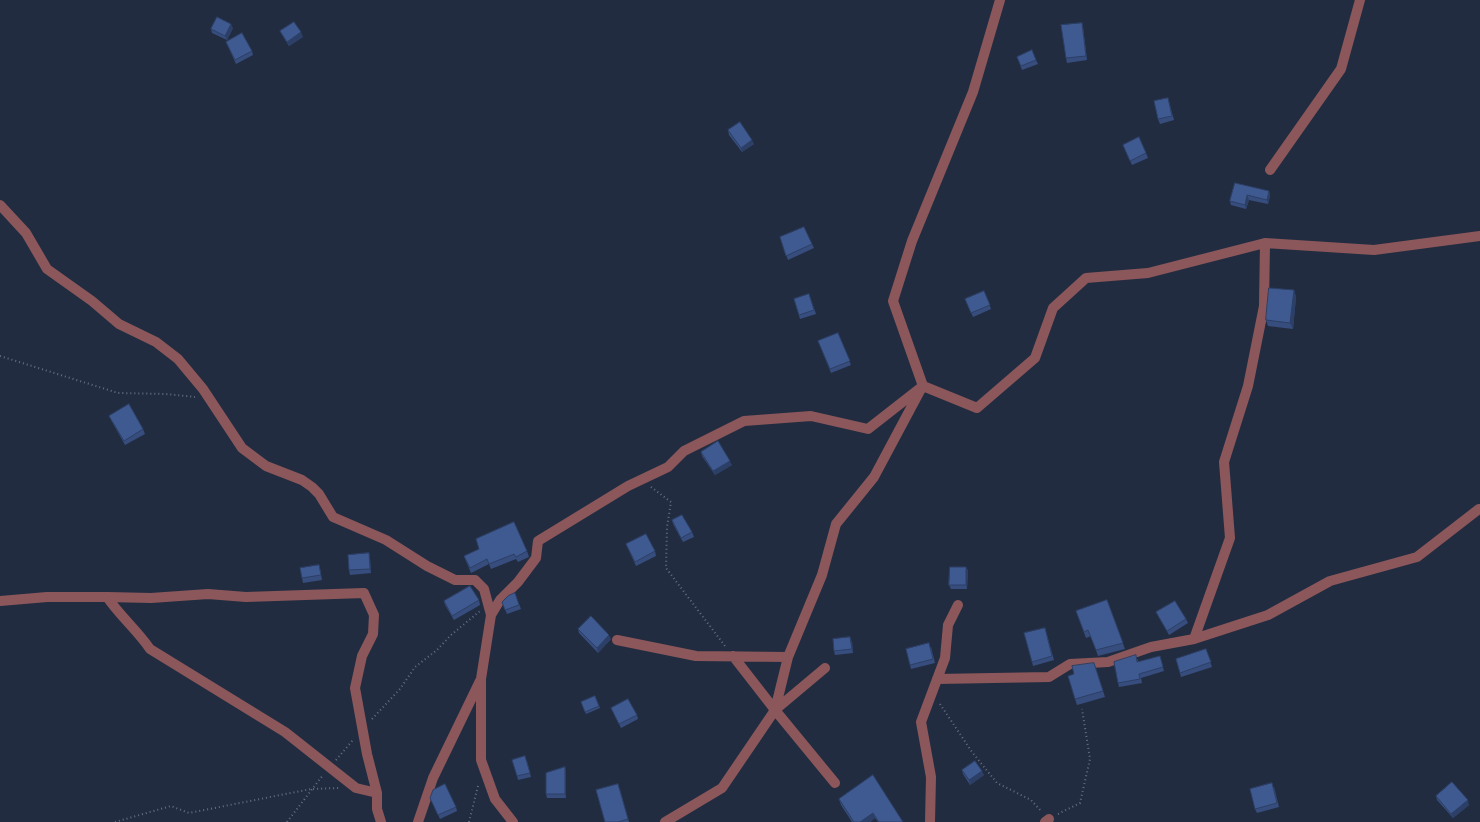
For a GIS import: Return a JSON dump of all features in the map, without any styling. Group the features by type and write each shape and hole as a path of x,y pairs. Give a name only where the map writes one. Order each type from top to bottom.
{"street":[{"path":"775,710 788,657 822,574 836,524 874,477 923,386 893,301 912,241 973,92 1000,0"},
{"path":"1270,170 1341,69 1360,0"},
{"path":"0,205 26,233 46,269 92,301 119,324 156,342 178,359 209,399 242,448 266,466 302,480 312,487 319,494 332,517 386,540 427,566 455,580 475,580 484,589 490,615 481,680 481,760 495,799 513,822"},
{"path":"923,386 976,408 1035,358 1053,308 1086,278 1148,273 1265,243 1374,250 1480,236"},
{"path":"1194,639 1230,538 1224,462 1248,386 1264,306 1265,243"},
{"path":"490,615 500,600 518,582 536,558 538,541 642,480 668,467 684,451 744,421 811,416 868,429 923,386"},
{"path":"937,679 1049,677 1070,664 1108,662 1151,647 1194,639 1268,615 1330,581 1417,557 1479,509"},
{"path":"0,601 47,597 151,598 208,594 246,597 364,594 374,615 373,634 362,656 355,688 367,754 377,793 377,809 381,822"},
{"path":"107,597 114,607 141,636 150,649 285,732 356,788 377,793"},
{"path":"930,822 931,777 921,722 945,658 948,625 958,604"},
{"path":"617,640 696,656 788,657"},
{"path":"732,656 835,783"},
{"path":"665,822 722,788 775,710 825,668"},
{"path":"418,822 433,778 481,680"}],"path":[{"path":"0,356 118,393 166,394 209,399"},
{"path":"642,480 672,502 667,528 666,568 732,656"},
{"path":"287,822 311,789 400,689 415,667 437,650 451,635 488,604"},
{"path":"932,694 953,722 972,752 997,783 1031,800 1047,820 1080,803 1090,759 1082,709"},
{"path":"469,822 478,782"},
{"path":"115,822 171,806 189,813 311,789 356,788"}],"building":[{"path":"217,17 231,24 225,36 211,29"},
{"path":"294,22 301,32 287,42 280,31"},
{"path":"1082,23 1086,56 1066,58 1061,25"},
{"path":"242,33 252,51 235,60 226,42"},
{"path":"1032,50 1036,60 1021,66 1017,57"},
{"path":"1168,98 1172,116 1158,119 1154,101"},
{"path":"740,122 752,140 741,148 728,130"},
{"path":"1139,137 1146,153 1130,161 1123,145"},
{"path":"1235,183 1269,191 1267,200 1247,195 1245,205 1230,201"},
{"path":"804,227 812,244 786,256 780,237"},
{"path":"1269,288 1294,290 1290,323 1266,320"},
{"path":"984,291 990,305 971,313 965,299"},
{"path":"809,294 814,310 799,315 794,299"},
{"path":"838,333 850,361 830,369 818,341"},
{"path":"129,404 143,429 124,441 109,416"},
{"path":"718,441 730,461 713,471 701,452"},
{"path":"682,515 692,532 681,538 672,520"},
{"path":"514,522 527,551 516,557 514,554 489,564 487,559 470,568 464,556 479,549 476,539"},
{"path":"646,534 655,551 635,562 626,544"},
{"path":"369,553 370,569 349,570 348,555"},
{"path":"319,565 321,575 302,578 300,568"},
{"path":"950,567 966,567 966,585 949,585"},
{"path":"470,586 479,600 452,616 444,601"},
{"path":"515,593 519,605 505,610 502,602 508,596"},
{"path":"1107,600 1123,643 1096,650 1088,630 1084,632 1076,611"},
{"path":"1175,601 1186,619 1167,631 1156,612"},
{"path":"591,616 609,635 597,648 578,629"},
{"path":"1045,628 1052,656 1032,662 1024,633"},
{"path":"850,637 852,649 834,651 833,639"},
{"path":"929,643 933,659 910,665 906,649"},
{"path":"1206,649 1211,662 1180,673 1176,659"},
{"path":"1136,655 1137,662 1160,656 1163,667 1139,674 1140,679 1118,683 1114,662"},
{"path":"1094,663 1103,691 1075,699 1068,676 1074,674 1072,666"},
{"path":"595,696 599,706 585,712 581,702"},
{"path":"628,699 637,715 619,724 611,708"},
{"path":"525,756 530,773 517,776 512,760"},
{"path":"975,761 982,771 969,780 962,770"},
{"path":"565,767 565,794 546,794 546,773"},
{"path":"873,775 903,822 879,822 873,813 860,822 854,822 839,799"},
{"path":"1452,782 1468,800 1451,814 1436,796"},
{"path":"1272,783 1277,803 1255,809 1250,789"},
{"path":"445,784 456,807 438,815 430,798 433,790"},
{"path":"618,784 628,819 618,822 605,822 596,790"}]}
